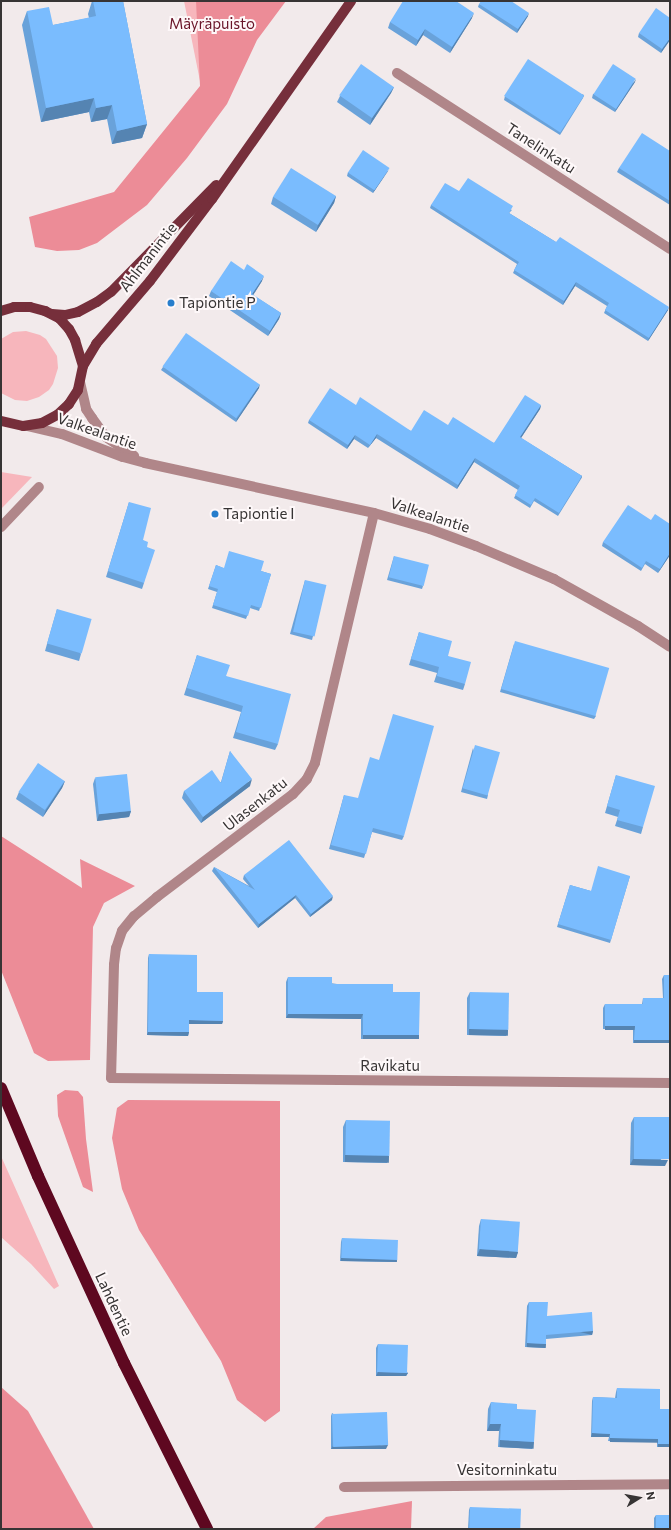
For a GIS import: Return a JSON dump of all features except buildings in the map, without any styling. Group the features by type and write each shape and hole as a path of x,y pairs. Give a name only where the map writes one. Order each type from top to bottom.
{"highway":[{"name":"Lahdentie","path":"1,1088 38,1176 124,1363 207,1529"}],"main road":[{"name":"Ahlmanintie","path":"82,366 96,344 150,281 212,199 351,1"},
{"name":"Ahlmanintie","path":"52,314 65,315 78,312 112,292 234,166"},
{"path":"1,311 14,307 30,307 52,314 59,318 69,329 80,351 82,366 78,390 70,404 57,415 42,423 23,426 1,421"}],"street":[{"name":"Tanelinkatu","path":"397,73 670,249"},
{"name":"Valkealantie","path":"80,382 86,409 106,437 135,456 160,466"},
{"name":"Valkealantie","path":"23,426 47,430 123,457 374,513 430,529 528,567 595,601 670,647"},
{"path":"1,527 40,487"},
{"name":"Ulasenkatu","path":"111,1078 114,965 116,948 122,931 134,916 157,897 293,794 307,779 315,763 374,513"},
{"name":"Ravikatu","path":"111,1078 670,1083"},
{"name":"Vesitorninkatu","path":"344,1487 670,1484"}],"green space":[{"name":"Mäyräpuisto","path":"184,1 255,1 201,86"},
{"path":"196,1 286,1 257,40 227,104 187,158 147,205 97,243 79,250 57,251 35,247 29,217 114,192 200,86"},
{"path":"26,331 40,335 46,339 57,356 58,368 53,384 49,390 39,397 27,401 15,400 1,393 1,339 13,332"},
{"path":"1,472 32,477 1,509"},
{"path":"1,836 82,888 80,859 135,886 104,903 93,927 90,1060 48,1061 34,1053 1,970"},
{"path":"65,1090 78,1091 83,1097 86,1139 93,1192 83,1187 58,1116 57,1095"},
{"path":"128,1100 280,1101 280,1411 265,1422 237,1400 221,1361 139,1230 122,1189 112,1138 117,1108"},
{"path":"1,1156 59,1286 54,1289 31,1264 1,1237"},
{"path":"1,1387 28,1411 94,1529 1,1529"},
{"path":"412,1501 411,1529 313,1529 326,1517"}],"place":[{"name":"Tapiontie P","path":"171,303"},
{"name":"Tapiontie I","path":"215,514"}]}
